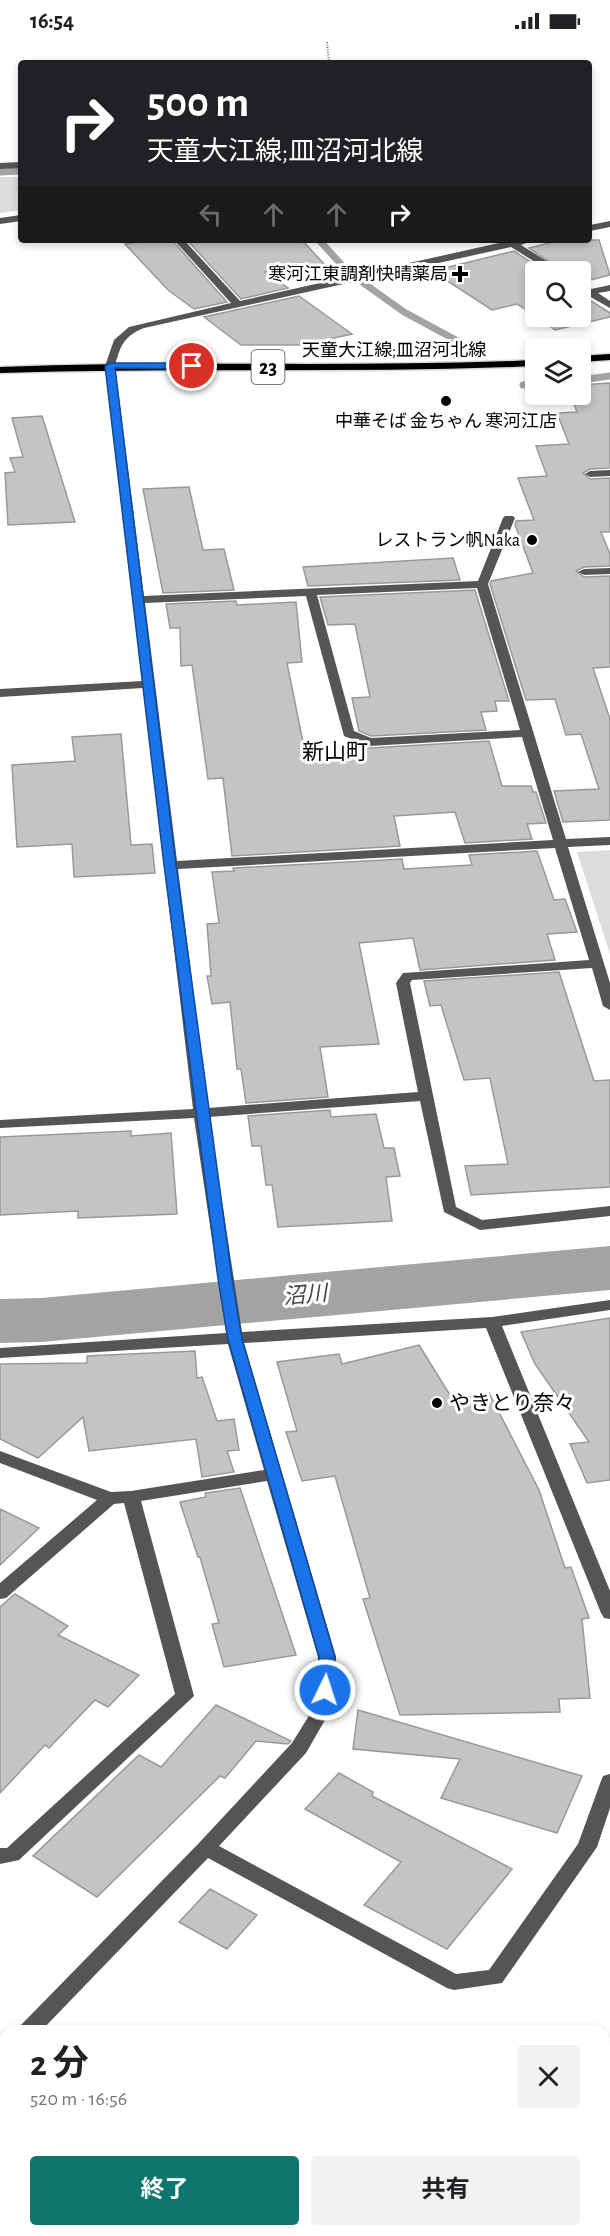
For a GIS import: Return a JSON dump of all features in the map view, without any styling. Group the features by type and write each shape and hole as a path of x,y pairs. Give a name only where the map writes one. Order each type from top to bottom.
{"main road":[{"path":"591,358 610,357"},
{"name":"天童大江線;皿沼河北線","path":"0,370 110,366 413,368 525,363"}],"street":[{"path":"0,166 18,165"},
{"path":"0,221 18,218"},
{"path":"592,228 610,224"},
{"path":"181,243 237,304"},
{"path":"483,243 492,248"},
{"path":"34,2025 206,1848 299,1748 324,1706 327,1657 235,1339 201,1113 110,366 119,337 126,330 512,243 541,261"},
{"path":"591,292 610,288"},
{"path":"591,292 610,305"},
{"path":"590,474 610,473"},
{"path":"509,518 482,584 610,1006"},
{"path":"584,572 610,572"},
{"path":"139,600 482,584"},
{"path":"310,593 348,733 369,742 527,733"},
{"path":"0,693 149,684"},
{"path":"170,865 610,841"},
{"path":"596,964 408,976 403,983 449,1209 480,1225 610,1211"},
{"path":"0,1124 201,1113 425,1096"},
{"path":"0,1353 492,1322 610,1305"},
{"path":"492,1322 610,1613"},
{"path":"0,1457 110,1498 130,1497 274,1474"},
{"path":"0,1856 12,1855 185,1696 130,1497"},
{"path":"0,1593 110,1498"},
{"path":"206,1848 454,1982 495,1977 587,1847 610,1781"}],"path":[{"path":"327,42 329,60"}],"shaded area":[{"path":"0,177 18,177 18,210 0,213"},
{"path":"610,850 610,954 577,852"}],"building":[{"path":"592,240 599,240 610,275 591,280 591,261 548,261 529,248 549,243 592,243"},
{"path":"175,243 227,302 194,309 168,290 125,244"},
{"path":"190,243 305,243 324,264 265,272 288,288 241,299"},
{"path":"514,251 529,261 525,261 525,309 517,304 492,310 432,271"},
{"path":"299,296 352,334 301,345 241,345 204,317"},
{"path":"591,301 610,313 610,317 591,321"},
{"path":"551,327 568,327 555,330"},
{"path":"610,383 610,468 590,469 583,473 590,479 610,478 610,532 601,532 610,554 610,566 584,567 576,571 584,577 610,576 610,667 593,668 610,719 610,820 563,822 554,791 599,789 581,734 566,735 555,699 526,700 490,584 491,581 533,573 515,525 516,521 534,520 518,478 547,476 536,446 569,444 557,413 577,412 574,405 591,405 591,384"},
{"path":"42,416 75,522 8,525 5,473 15,472 10,458 23,457 12,418"},
{"path":"189,487 203,550 224,549 234,590 163,593 143,489"},
{"path":"453,558 460,580 308,586 303,567"},
{"path":"475,590 509,701 495,701 497,711 481,712 486,730 371,736 359,731 352,698 370,697 355,624 328,625 320,597"},
{"path":"236,601 237,605 296,602 302,662 287,663 306,757 363,753 362,746 369,748 489,741 502,786 531,786 533,792 536,792 546,823 527,824 532,839 465,843 455,812 394,816 400,846 232,856 223,778 208,779 192,665 181,666 180,628 170,628 166,604"},
{"path":"121,734 131,845 152,844 155,873 74,877 72,844 17,847 12,765 75,761 72,737"},
{"path":"537,851 554,900 565,899 577,932 547,934 555,960 420,970 413,938 359,943 379,1044 320,1047 328,1097 246,1103 241,1069 237,1069 230,1002 212,1004 207,976 211,976 207,924 219,923 212,872 234,871 233,868 402,859 404,869 472,865 469,855"},
{"path":"559,972 594,1081 610,1080 610,1187 471,1195 465,1166 508,1164 490,1078 464,1080 441,1005 430,1006 424,981"},
{"path":"330,1110 331,1117 376,1114 384,1148 394,1148 400,1176 386,1177 392,1221 278,1227 272,1185 266,1185 261,1146 252,1146 248,1116"},
{"path":"131,1131 131,1136 171,1133 177,1214 78,1218 78,1211 0,1215 0,1137"},
{"path":"610,1318 610,1480 587,1483 570,1444 589,1442 535,1364 521,1332"},
{"path":"419,1345 453,1400 489,1393 539,1490 565,1568 571,1567 589,1618 582,1619 590,1698 559,1699 560,1712 400,1715 363,1599 370,1598 335,1476 302,1481 286,1432 297,1431 277,1362 339,1354 342,1364"},
{"path":"195,1351 197,1378 202,1377 217,1421 234,1419 239,1450 227,1451 234,1472 202,1477 196,1439 89,1451 83,1417 38,1458 0,1439 0,1364 87,1363 87,1356"},
{"path":"240,1488 296,1655 224,1667 212,1624 219,1623 200,1557 198,1557 180,1502 206,1497 205,1493"},
{"path":"0,1509 39,1528 0,1565"},
{"path":"15,1594 68,1626 58,1635 139,1675 108,1707 95,1700 49,1748 45,1745 0,1793 0,1607"},
{"path":"216,1705 291,1741 288,1744 256,1741 225,1778 220,1776 97,1897 33,1856 139,1755 161,1767"},
{"path":"358,1710 582,1776 557,1833 441,1798 460,1759 353,1749"},
{"path":"339,1773 373,1792 372,1796 512,1869 447,1949 364,1905 401,1862 305,1809"},
{"path":"210,1889 257,1915 227,1949 179,1922"}],"waterway":[{"path":"0,172 18,171"},
{"path":"322,243 348,272 404,312 467,346"},
{"path":"591,379 610,376"},
{"name":"沼川","path":"0,1321 41,1320 610,1268"}],"place":[{"name":"寒河江東調剤快晴薬局","path":"460,274"},
{"name":"中華そば 金ちゃん 寒河江店","path":"446,401"},
{"name":"レストラン帆Naka","path":"532,540"},
{"name":"やきとり奈々","path":"437,1403"}],"district":[{"name":"新山町","path":"335,751"}],"route":[{"path":"192,366 110,366 201,1113 225,1279 235,1339 327,1657 325,1690"}]}
